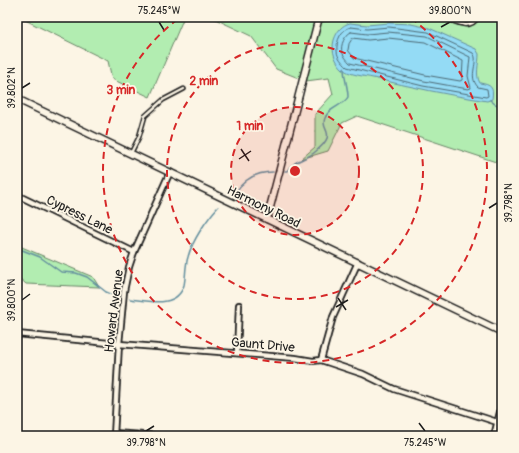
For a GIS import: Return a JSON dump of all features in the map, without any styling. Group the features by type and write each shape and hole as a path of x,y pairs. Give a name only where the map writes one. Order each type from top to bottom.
{"main road":[{"path":"267,219 320,17"},
{"name":"Harmony Road","path":"17,99 502,332"}],"street":[{"name":"Howard Avenue","path":"114,434 119,344 124,291 134,252 170,172"},
{"name":"Cypress Lane","path":"17,195 134,252"},
{"path":"321,360 333,317 358,262"},
{"path":"237,353 240,305"},
{"name":"Gaunt Drive","path":"17,334 295,358 313,361 321,360 363,374 394,389 497,422"},
{"path":"494,436 502,404"},
{"path":"114,434 157,436"}],"lane":[{"path":"325,17 334,17"},
{"path":"442,17 468,26 474,24 478,17"},
{"path":"130,154 139,137 145,116 163,100 184,89"}],"green space":[{"path":"19,17 184,17 150,97 112,79 108,61"},
{"path":"211,17 277,17 322,22 352,17 502,17 502,164 357,116 342,123 328,151 301,159 315,147 315,114 333,94 329,78 306,81 276,69 251,36"},
{"path":"17,245 93,277 99,287 26,284 17,276"}],"water":[{"path":"350,23 367,25 389,23 411,24 429,28 476,49 479,54 477,73 479,80 480,83 491,87 493,92 492,99 487,101 415,88 347,72 336,60 333,52 333,44 338,31"},
{"path":"502,172 502,194 498,183"}],"waterway":[{"path":"285,171 287,171 296,162 315,152 326,140 328,136 324,122 327,114 343,103 348,97 344,68"},
{"path":"490,100 495,104 502,106"},
{"path":"235,193 242,184 251,177 261,173 273,172"},
{"path":"130,299 161,302 169,301 180,293 184,285 187,260 196,237 218,207"},
{"path":"17,248 40,257 61,272 76,273 87,277 106,292 118,297"}]}
